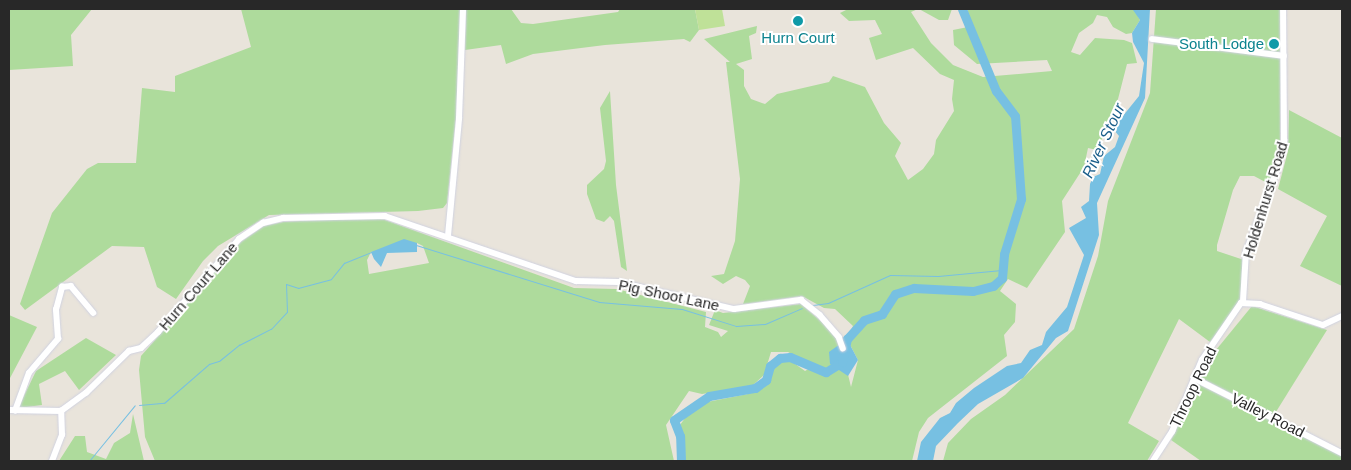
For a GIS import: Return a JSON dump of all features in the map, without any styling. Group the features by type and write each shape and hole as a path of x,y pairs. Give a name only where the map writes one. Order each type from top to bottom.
{"street":[{"path":"448,236 459,119 463,9"},
{"name":"Holdenhurst Road","path":"1243,302 1246,252 1278,168 1284,141 1283,9"},
{"path":"1152,40 1284,56"},
{"name":"Hurn Court Lane","path":"62,411 86,393 130,351 140,348 153,336 239,239 262,223 283,218 371,214 385,216 448,236"},
{"name":"Pig Shoot Lane","path":"448,236 576,282 618,282 734,309 801,300 820,314 839,337 843,348"},
{"path":"52,461 62,435 62,411 12,410 29,373 58,339 56,310 62,287 71,286 94,312"},
{"path":"1243,302 1260,304 1323,326 1342,316"},
{"name":"Throop Road","path":"1153,461 1172,432 1202,360 1243,302"},
{"name":"Valley Road","path":"1194,378 1342,453"}],"green space":[{"path":"9,9 92,9 71,35 73,66 9,70"},
{"path":"241,9 461,9 456,117 447,203 443,208 418,211 269,215 218,246 203,261 176,299 157,287 144,247 112,246 25,310 20,304 52,213 87,169 98,163 136,163 142,88 175,92 175,76 251,47"},
{"path":"466,9 511,9 521,23 533,24 618,12 620,9 695,9 699,30 690,42 684,39 605,45 533,54 506,64 501,45 465,50"},
{"path":"695,9 722,9 725,26 699,30"},
{"path":"848,9 918,9 911,12 931,43 953,65 983,77 1052,71 1047,60 977,64 954,45 953,30 968,27 968,9 1134,9 1140,20 1132,33 1126,34 1113,27 1107,17 1097,15 1093,23 1079,33 1071,52 1080,55 1095,38 1124,40 1132,43 1137,63 1127,64 1117,103 1097,150 1088,148 1084,167 1062,201 1065,232 1027,288 1008,279 1000,291 1016,304 1015,322 1004,335 1007,356 928,418 919,432 912,461 683,461 680,425 688,414 707,402 748,394 769,381 772,369 780,360 791,361 805,371 814,366 788,352 771,352 764,375 752,386 702,394 689,391 666,425 674,461 155,461 145,437 139,370 141,356 241,242 264,226 283,222 367,217 385,220 574,288 617,289 706,312 705,327 718,332 721,337 728,331 709,325 715,310 723,313 801,304 839,337 851,387 858,360 847,339 853,326 835,309 824,308 802,296 743,304 750,286 745,280 736,276 723,284 711,276 724,274 735,241 740,179 726,62 730,62 704,39 757,26 756,33 749,36 752,59 736,64 744,70 744,86 751,99 765,104 777,94 829,82 833,76 865,87 884,123 901,143 895,156 908,180 923,169 934,154 936,140 954,111 952,99 954,80 940,74 913,48 876,60 869,38 882,34 875,20 849,21 840,13","holes":["417,243 423,246 429,263 369,274 367,260 371,252"]},
{"path":"919,9 952,9 948,20 939,20"},
{"path":"1156,9 1281,9 1280,142 1269,184 1254,176 1240,176 1233,190 1217,245 1217,251 1244,260 1240,301 1210,342 1179,319 1128,423 1159,441 1147,461 943,461 948,443 971,419 1005,395 1074,329 1098,256 1108,201 1150,93"},
{"path":"610,91 616,185 627,271 621,267 614,221 610,216 604,222 596,219 587,194 587,185 604,169 606,161 600,108"},
{"path":"1289,110 1342,138 1342,286 1300,266 1327,216 1278,189 1288,151"},
{"path":"1252,306 1327,330 1274,415 1201,378 1207,361"},
{"path":"9,315 37,327 9,380"},
{"path":"86,338 116,355 79,390 65,371 39,384 42,405 18,408 36,371"},
{"path":"1198,384 1342,456 1342,461 1201,461 1171,440"},
{"path":"133,414 144,461 59,461 75,436 85,436 87,452 106,459 114,443 130,433"}],"water":[{"path":"1150,9 1145,98 1097,203 1099,235 1068,331 1056,338 1023,378 978,404 958,423 936,446 933,461 917,461 921,442 940,418 950,413 956,403 974,388 1007,366 1021,363 1030,350 1042,345 1046,332 1067,307 1084,255 1069,228 1086,218 1081,207 1089,201 1090,184 1093,177 1100,174 1104,156 1115,147 1119,136 1114,130 1118,122 1139,96 1144,63 1133,42 1132,33 1140,20 1133,10"},
{"path":"404,239 417,243 417,252 387,253 381,267 371,252"},
{"path":"847,339 858,360 848,376 830,364 829,352"}],"waterway":[{"path":"681,461 680,436 674,420 709,396 755,388 766,380 770,366 780,358 790,357 826,372 842,362 847,339 864,320 882,314 895,294 914,288 973,291 993,286 1002,278 1004,254 1021,199 1015,116 996,91 962,9"},
{"path":"416,245 599,302 682,309 736,326 765,324 802,308"},
{"path":"139,405 164,403 209,364 219,361 239,345 271,329 287,312 286,284 298,288 331,279 344,263 373,251"},
{"path":"813,305 828,303 890,275 938,276 1002,270"},
{"path":"89,461 135,405"}],"place":[{"name":"Hurn Court","path":"798,21"},
{"name":"South Lodge","path":"1274,44"}],"water label":[{"name":"River Stour","path":"1104,141"}]}
